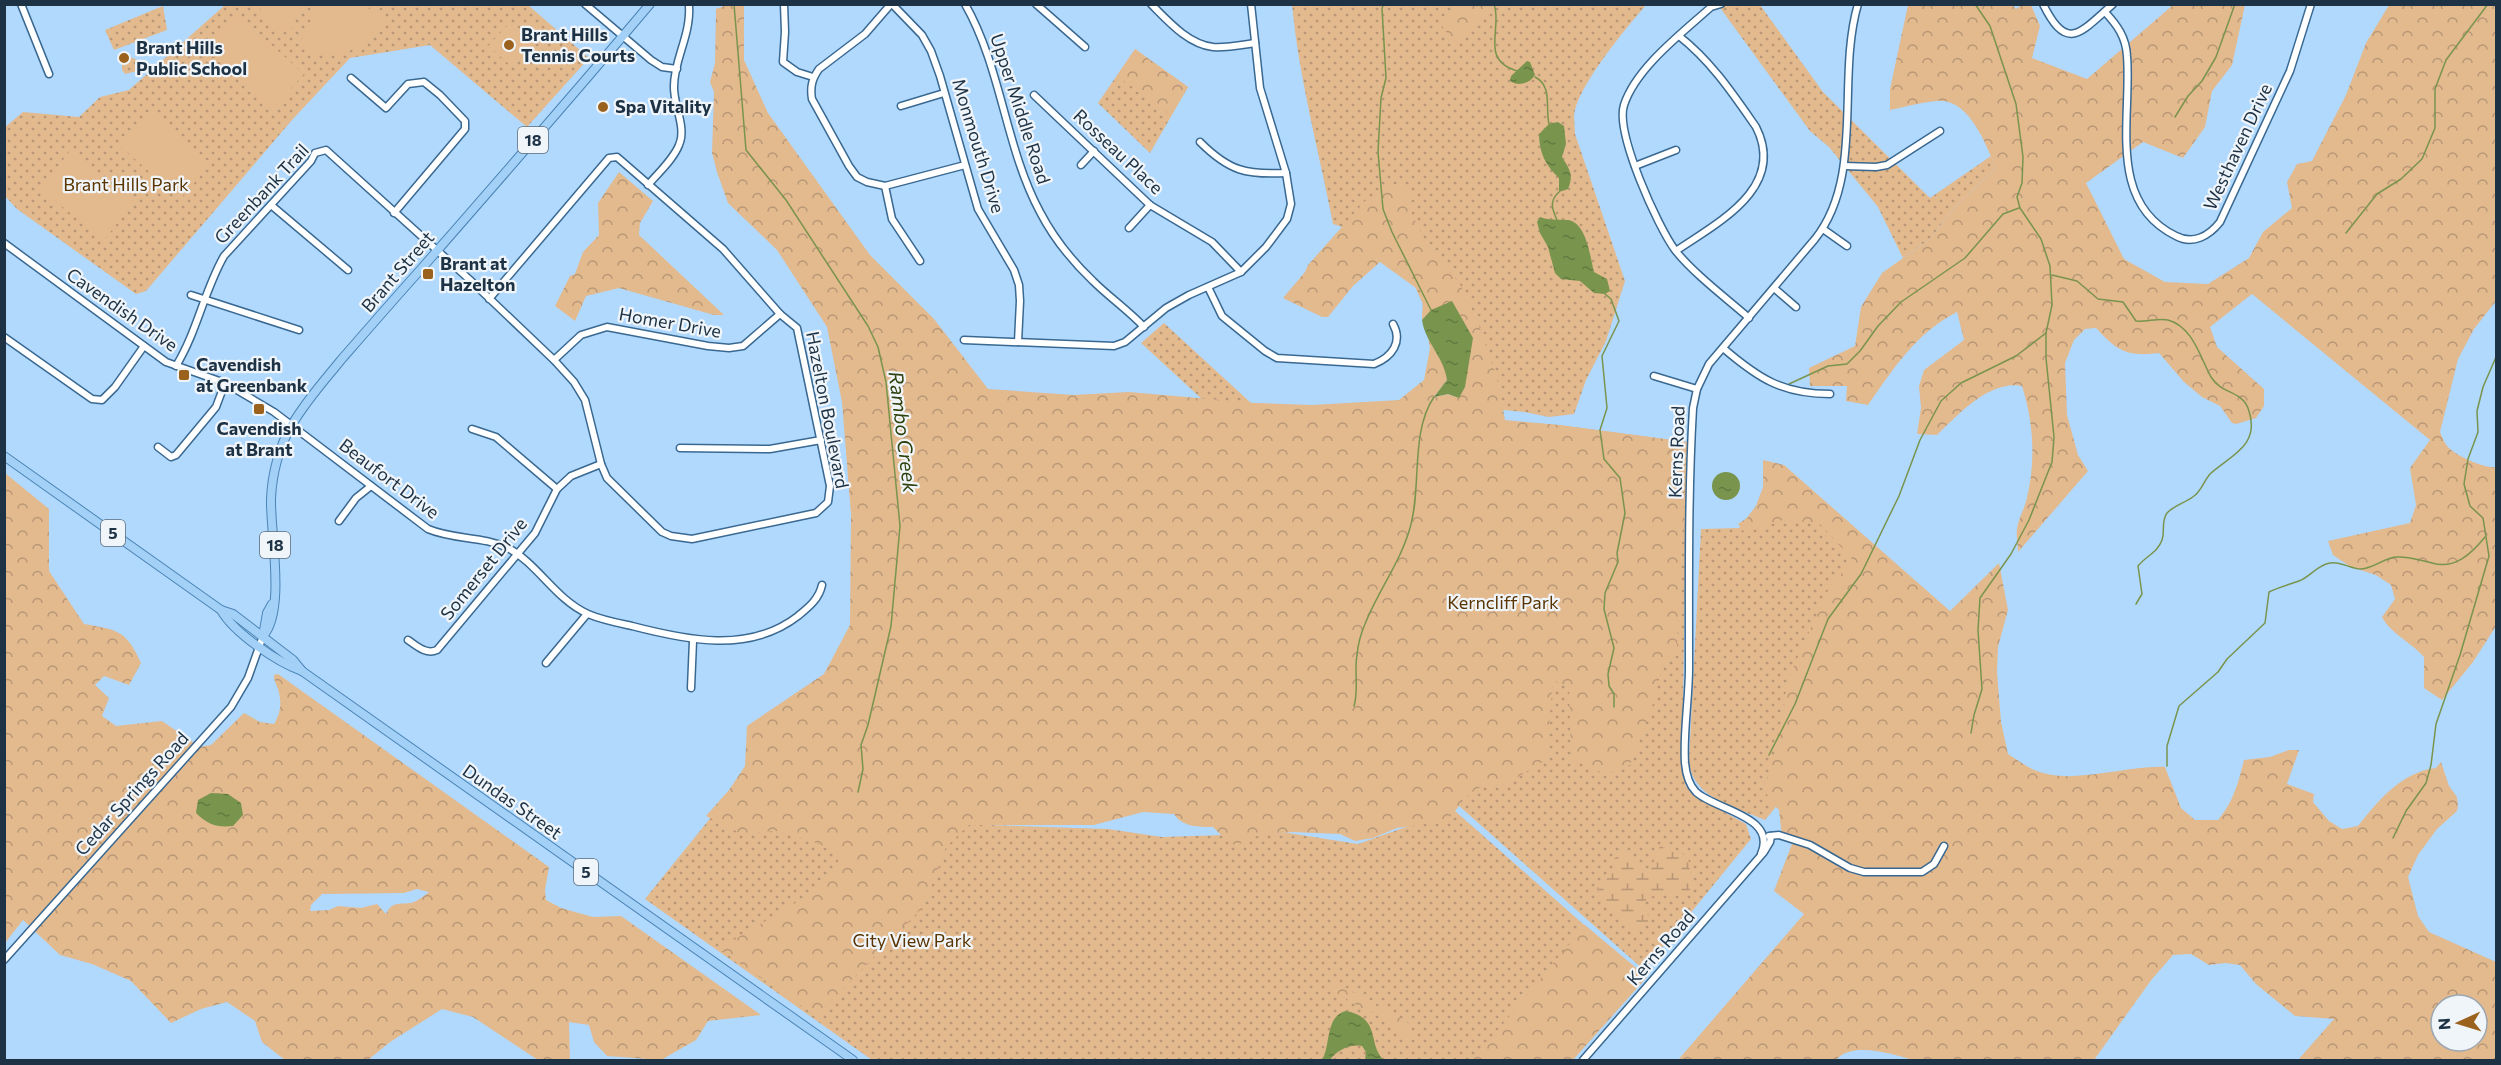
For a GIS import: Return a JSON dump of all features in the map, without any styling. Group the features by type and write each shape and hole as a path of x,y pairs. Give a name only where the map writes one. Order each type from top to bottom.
{"main road":[{"name":"Brant Street","path":"263,636 267,613 273,602 276,571 271,496 277,464 292,424 318,388 650,4"},
{"name":"Dundas Street","path":"4,456 220,610 233,614 293,660 302,671 853,1060"},
{"name":"Dundas Street","path":"220,610 227,621 260,646 290,667 302,671"}],"street":[{"path":"21,4 49,74"},
{"path":"585,4 656,64 677,69"},
{"path":"648,185 670,160 680,144 681,127 674,84 690,20 689,4"},
{"path":"784,4 783,62 796,72 813,77"},
{"path":"891,4 865,34 819,69 813,77 812,99 857,177 885,186 965,165"},
{"name":"Monmouth Drive","path":"891,4 922,35 931,51 978,209 1014,270 1019,285 1018,342"},
{"name":"Upper Middle Road","path":"965,4 986,47 1017,157 1040,212 1063,248 1082,270 1144,327"},
{"path":"1036,4 1085,47"},
{"path":"1151,4 1183,34 1199,43 1221,47 1255,43"},
{"path":"964,340 1114,346 1125,342 1167,308 1189,295 1241,272 1266,247 1287,219 1291,204 1286,173 1260,88 1251,4"},
{"path":"1721,4 1711,7 1638,77 1623,106 1625,134 1635,166 1663,230 1676,251 1749,318"},
{"name":"Kerns Road","path":"1583,1060 1770,842 1761,830 1747,819 1700,795 1688,780 1685,764 1689,680 1693,408 1696,389 1709,364 1823,229 1839,192 1844,166 1850,42 1858,4"},
{"path":"2043,4 2052,23 2059,31 2066,34 2075,33 2113,4"},
{"name":"Westhaven Drive","path":"2105,12 2124,36 2127,55 2128,166 2131,188 2140,206 2153,220 2176,236 2189,240 2207,235 2220,222 2290,71 2311,4"},
{"path":"1676,251 1742,204 1754,190 1764,166 1762,138 1756,127 1710,65 1698,51 1679,36"},
{"path":"351,78 386,108 408,84 424,82 465,121 465,129 394,213"},
{"path":"901,106 944,93"},
{"name":"Rosseau Place","path":"1034,95 1150,205 1212,242 1241,272"},
{"path":"1844,166 1887,165 1940,131"},
{"path":"1200,142 1222,163 1243,172 1286,173"},
{"name":"Greenbank Trail","path":"176,366 187,348 214,275 224,256 311,161 315,153 326,150 437,251"},
{"path":"1635,166 1676,150"},
{"path":"1081,165 1094,151"},
{"name":"Hazelton Boulevard","path":"437,251 554,360 574,382 585,400 601,464 607,478 662,532 671,536 692,539 816,513 825,507 831,493 797,328 780,314 723,249 617,157 609,158 489,298"},
{"path":"885,186 892,219 920,261"},
{"path":"272,205 348,270"},
{"path":"1129,228 1150,205"},
{"path":"1823,229 1847,246"},
{"name":"Cavendish Drive","path":"4,243 144,346 176,366 225,383 250,396 292,424"},
{"path":"1208,287 1222,316 1276,358 1374,364 1383,361 1397,342 1398,333 1393,324"},
{"path":"1774,288 1796,307"},
{"path":"192,295 299,330"},
{"name":"Homer Drive","path":"554,360 581,335 607,327 708,346 729,348 743,346 780,314"},
{"path":"4,337 92,399 102,400 115,387 144,346"},
{"path":"1723,348 1750,371 1773,384 1807,394 1830,394"},
{"path":"1654,376 1696,389"},
{"path":"158,447 171,457 176,455 216,407 225,383"},
{"name":"Beaufort Drive","path":"292,424 429,530 443,535 502,546 518,555 566,601 587,614 693,641 741,639 775,630 790,622 818,598 822,585"},
{"path":"472,429 496,437 557,489 571,476 601,464"},
{"path":"680,448 770,449 821,440"},
{"path":"339,522 356,498 371,486"},
{"name":"Somerset Drive","path":"408,640 424,651 432,653 437,650 518,555 543,521 557,489"},
{"path":"546,663 587,614"},
{"name":"Cedar Springs Road","path":"4,960 231,707 248,678 263,636"},
{"path":"691,688 693,641"},
{"path":"1767,836 1779,835 1810,845 1850,868 1864,872 1922,872 1934,864 1944,846"}],"green space":[{"path":"2012,4 2016,9 2022,5 2031,5 2040,26 2032,58 2087,79 2173,5 2245,5 2232,65 2212,91 2205,127 2183,158 2143,142 2086,183 2124,259 2165,282 2208,284 2249,258 2263,232 2292,208 2287,182 2297,164 2312,161 2346,95 2366,43 2389,5 2496,5 2496,301 2474,329 2458,359 2440,432 2451,450 2478,464 2496,467 2496,626 2473,662 2442,700 2424,688 2424,657 2390,628 2382,617 2395,599 2391,585 2376,575 2351,567 2333,555 2328,541 2410,523 2416,505 2410,468 2430,440 2252,294 2210,327 2217,347 2264,389 2264,406 2256,418 2236,424 2232,423 2220,406 2202,397 2184,382 2159,353 2139,354 2123,351 2096,328 2085,329 2074,340 2065,363 2067,415 2078,455 2088,471 2018,552 2017,529 2026,502 2032,458 2031,429 2022,386 1998,388 1986,394 1964,409 1937,435 1917,434 1921,408 1919,386 1924,370 1964,340 1957,312 1917,341 1868,405 1846,401 1847,386 1810,386 1809,368 1855,346 1861,307 1882,273 1930,239 1955,207 1996,168 1975,125 1958,107 1948,102 1937,101 1890,110 1890,89 1908,5"},
{"name":"Brant Hills Park","path":"225,5 528,5 589,58 527,127 430,45 350,58 292,120 146,291 136,294 17,209 5,196 4,128 23,112 79,117 100,97 129,90"},
{"path":"258,5 302,5 289,34 270,22"},
{"path":"318,5 361,5 386,16 369,38 359,46 337,54 324,55 298,47"},
{"path":"723,5 744,5 744,60 768,113 870,255 934,319 988,389 1073,395 1129,392 1255,403 1312,405 1399,400 1424,380 1430,348 1428,338 1446,369 1447,380 1434,397 1448,394 1459,398 1431,310 1422,320 1423,293 1380,262 1353,286 1328,317 1322,317 1283,298 1305,272 1308,265 1365,201 1390,186 1409,187 1412,214 1429,250 1459,282 1477,320 1497,378 1505,420 1687,442 1677,647 1661,672 1651,711 1630,765 1605,774 1571,759 1569,687 1553,680 1546,760 1506,784 1478,788 1460,801 1460,805 1447,821 1397,828 1373,838 1355,841 1340,834 1292,832 1250,837 1237,846 1228,842 1213,827 1186,824 1174,814 1143,812 1094,825 969,825 946,847 924,906 816,1016 719,949 815,891 838,862 839,856 820,844 779,831 740,833 706,816 729,790 745,766 747,726 824,674 850,625 851,514 842,402 827,327 777,250 728,203 712,153 714,92 710,82 715,63 716,9"},
{"path":"1292,5 1646,5 1595,70 1579,98 1574,113 1575,134 1625,281 1606,341 1586,380 1574,414 1549,417 1524,412 1454,405 1447,358 1396,244 1333,224 1304,88"},
{"path":"1458,5 1499,5 1454,42 1442,26"},
{"path":"1718,5 1760,5 1823,92 1930,198 1991,156 1996,168 1955,207 1930,239 1903,258 1878,207 1829,147 1810,131"},
{"path":"163,6 167,30 114,50 105,30"},
{"path":"238,15 304,74 272,110 206,50"},
{"name":"Brant Hills Tennis Courts","path":"509,24 530,43 510,65 488,46"},
{"path":"1135,49 1188,87 1150,153 1098,103"},
{"path":"1135,49 1188,87 1171,115 1117,76"},
{"path":"130,57 140,61 137,71 125,74 122,65"},
{"path":"150,110 211,164 180,199 119,145"},
{"path":"70,151 134,202 104,240 40,189"},
{"path":"619,172 653,201 640,223 639,235 724,315 714,315 619,288 586,296 575,321 555,306 570,276 575,274 583,252 599,235 598,203"},
{"name":"Kerncliff Park","path":"1164,323 1251,403 1559,425 1687,442 1682,771 1686,786 1693,795 1746,824 1751,839 1644,970 1271,639 1204,401 1141,343"},
{"path":"1763,460 1784,465 1950,611 1999,563 2008,610 1998,647 1997,672 2001,722 2008,754 2032,769 2047,774 2080,776 2165,767 2181,808 2195,820 2218,820 2232,799 2244,760 2299,750 2287,784 2314,794 2313,802 2329,821 2342,829 2358,826 2391,789 2412,775 2436,768 2441,762 2449,786 2457,797 2457,811 2437,829 2418,855 2408,877 2418,916 2429,932 2496,962 2496,1060 2298,1060 2334,1019 2295,1016 2256,984 2240,965 2225,963 2209,965 2191,954 2173,955 2152,979 2094,1060 1913,1060 1884,1052 1862,1050 1843,1054 1836,1060 1678,1060 1804,914 1774,891 1792,844 1782,837 1779,810 1770,801 1764,788 1781,732 1787,681 1829,588 1853,560 1819,523 1783,520 1745,533 1738,524 1753,514 1763,487"},
{"path":"5,473 49,509 49,571 84,624 120,633 131,644 141,663 129,685 104,676 95,685 109,698 102,716 116,726 162,721 200,747 211,745 244,713 260,722 274,724 280,707 274,677 278,674 549,867 545,890 546,900 561,908 593,917 621,916 761,1015 708,1021 696,1040 661,1060 607,1056 594,1042 589,1025 569,1022 570,1060 538,1060 473,1017 442,1009 390,1042 368,1060 285,1060 262,1042 255,1021 227,1002 201,1009 171,1023 131,981 92,964 60,955 23,920 5,943","holes":["417,889 429,892 412,903 392,906 386,914 377,904 361,908 338,906 329,910 310,911 311,905 322,894 404,893"]},
{"path":"1773,484 1940,610 1765,820 1728,805 1706,792 1697,784 1689,760 1701,529 1739,528"},
{"name":"City View Park","path":"1454,810 1643,977 1572,1060 872,1060 645,899 712,816 1108,829 1162,837 1288,833 1358,844"},
{"path":"1660,846 1688,856 1692,886 1688,892 1647,897 1645,903 1649,919 1645,927 1636,931 1608,907 1597,888 1614,872 1614,859 1622,851 1631,853 1642,869 1650,871"},
{"path":"1585,925 1647,977 1573,1060 1473,1060"},
{"path":"1336,984 1375,1003 1377,1007 1370,1013 1333,991 1332,985"},
{"path":"1383,1008 1412,1025 1411,1035 1407,1038 1401,1036 1379,1018 1379,1009"}],"water":[{"path":"1527,61 1530,62 1535,75 1533,78 1521,84 1510,81 1511,76"},
{"path":"1558,122 1564,126 1566,144 1562,157 1571,176 1568,189 1559,192 1559,178 1544,159 1539,134 1549,124"},
{"path":"1540,217 1568,220 1580,227 1587,241 1594,272 1607,279 1610,291 1605,294 1594,293 1580,281 1561,279 1555,273 1548,247 1537,222"},
{"path":"1452,301 1473,338 1465,387 1459,398 1448,394 1434,397 1447,380 1422,320 1431,310"},
{"path":"1726,472 1736,476 1740,486 1736,496 1726,500 1716,496 1712,486 1716,476"},
{"path":"211,793 228,794 241,803 243,815 233,826 213,824 196,813 198,800"},
{"path":"1346,1011 1357,1014 1365,1020 1372,1032 1379,1054 1384,1060 1365,1060 1366,1052 1362,1046 1353,1046 1336,1053 1330,1060 1322,1060 1332,1025 1339,1014"}],"waterway":[{"name":"Rambo Creek","path":"734,4 746,150 786,200 868,326 878,347 886,382 900,526 891,626 868,725 861,745 863,769 858,792"},
{"path":"1384,4 1382,8 1386,78 1381,98 1378,152 1383,209 1431,310"},
{"path":"1494,4 1496,13 1495,51 1505,66 1517,71"},
{"path":"1971,733 1982,689 1978,630 1980,598 2011,554 2029,520 2052,462 2054,437 2046,358 2046,333 2052,305 2050,266 2041,239 2020,208 2017,197 2022,183 2023,157 2016,104 1990,26 1975,4"},
{"path":"2175,117 2188,96 2202,81 2216,57 2235,4"},
{"path":"2346,233 2377,194 2401,179 2422,159 2435,128 2435,89 2446,60 2488,4"},
{"path":"1535,77 1541,81 1546,92 1549,124"},
{"path":"1557,220 1552,205 1559,192"},
{"path":"1789,384 1828,366 1847,364 1901,302 1965,258 2003,214 2019,208"},
{"path":"2052,275 2077,281 2098,299 2123,302 2136,321 2168,320 2177,324 2190,336 2211,377 2221,387 2242,399 2249,411 2250,433 2242,448 2210,474 2196,494 2167,513 2160,544 2138,566 2142,594 2136,604"},
{"path":"1605,294 1611,299 1619,321 1602,356 1607,408 1600,430 1604,459 1620,478 1625,513 1617,553 1618,562 1605,593 1604,609 1614,648 1608,674 1609,686 1614,694 1614,707"},
{"path":"1769,755 1795,704 1828,619 1861,574 1899,496 1920,440 1941,401 1961,383 2016,356 2046,333"},
{"path":"2393,838 2406,811 2426,783 2431,765 2436,724 2460,655 2489,556 2483,518 2470,506 2464,484 2468,459 2478,432 2477,411 2483,387 2496,357"},
{"path":"1354,706 1356,661 1360,639 1370,612 1401,553 1410,528 1419,443 1427,411 1434,397"},
{"path":"2167,766 2167,746 2179,706 2218,672 2227,659 2265,623 2269,592 2303,579 2321,566 2330,563 2361,569 2401,557 2440,565 2448,564 2469,554 2485,537"}],"place":[{"name":"Brant Hills Tennis Courts","path":"509,45"},
{"name":"Brant Hills Public School","path":"124,58"},
{"name":"Spa Vitality","path":"603,107"},
{"name":"Brant at Hazelton","path":"428,274"},
{"name":"Cavendish at Greenbank","path":"184,375"},
{"name":"Cavendish at Brant","path":"259,409"}]}
